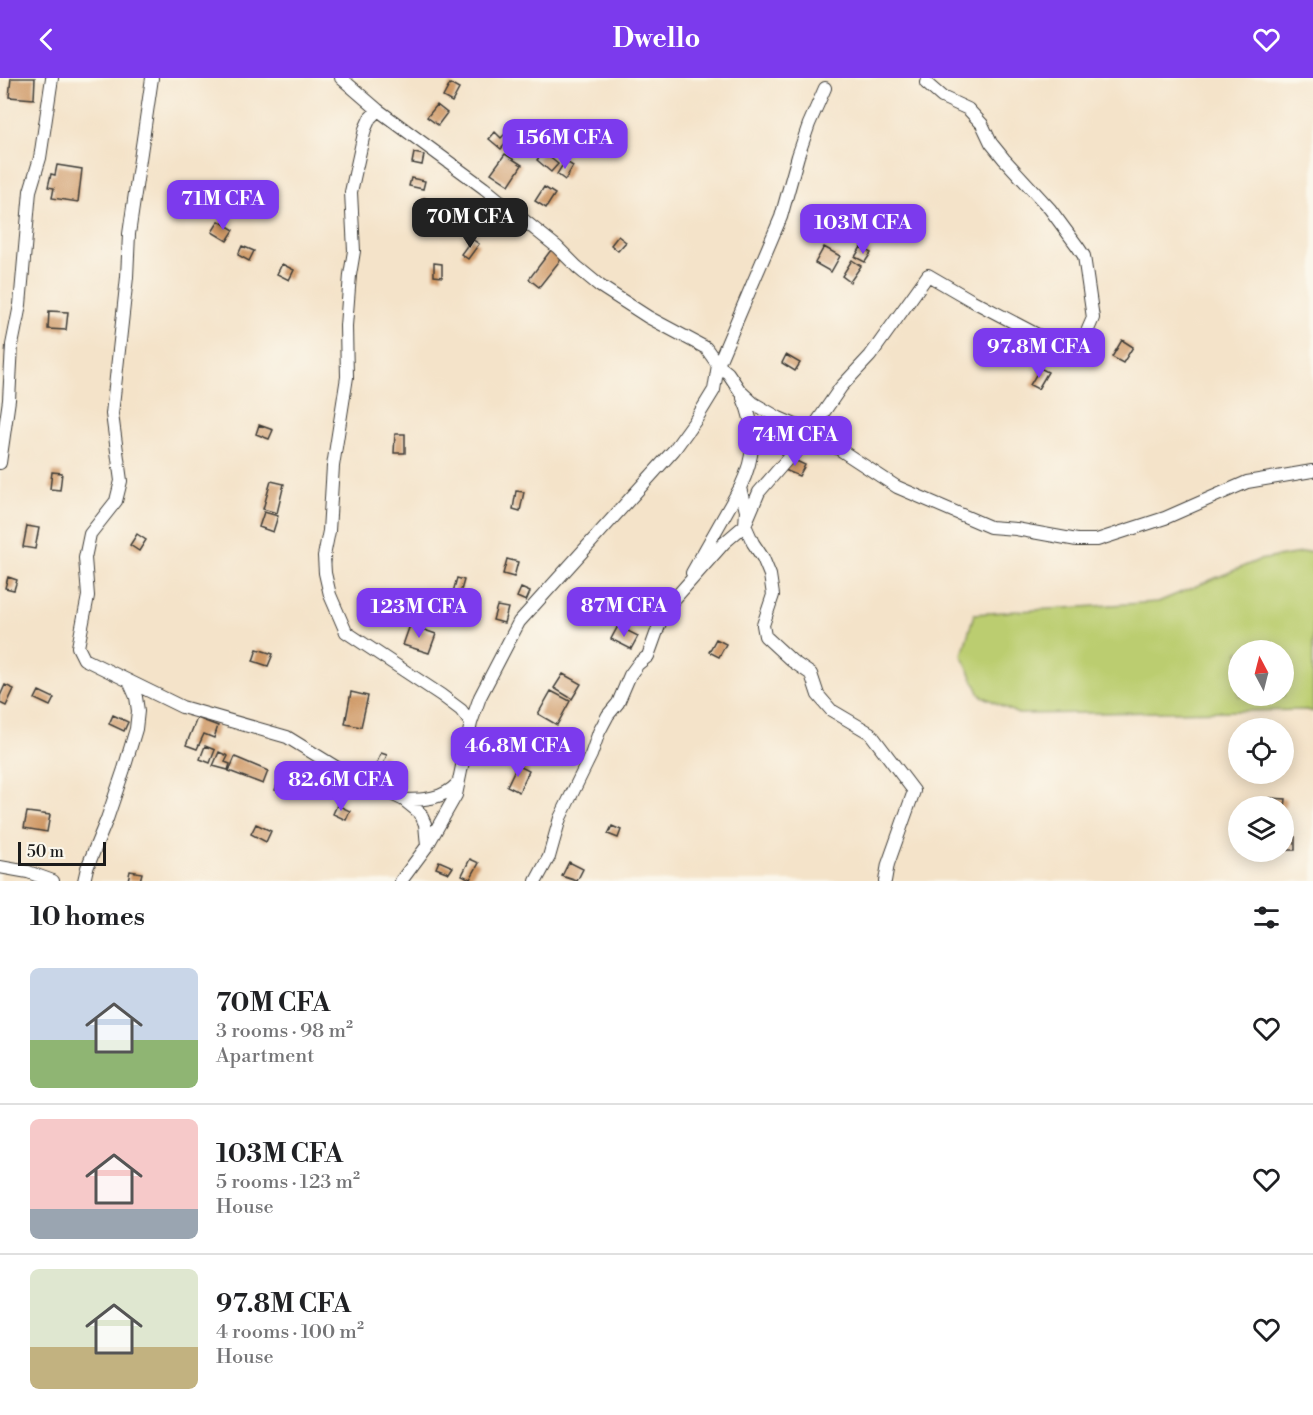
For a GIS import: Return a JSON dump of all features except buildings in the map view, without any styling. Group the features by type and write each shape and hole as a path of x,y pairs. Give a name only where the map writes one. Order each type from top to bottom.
{"street":[{"path":"0,463 9,400 12,345 20,304 30,191 40,158 52,78"},
{"path":"152,78 129,234 127,278 112,414 121,481 116,501 90,534 85,558 88,596 78,647 84,659 182,707 286,737 339,769 404,800 420,813 425,824 428,846"},
{"path":"341,78 378,110 484,188 621,301 648,318 706,348 718,365 728,373 749,411 753,451 748,471 740,488 686,585"},
{"path":"536,881 549,857 560,818 591,755 599,732 618,703 630,675 648,656 669,605 724,543 745,525 759,492 797,451 841,387 870,356 928,274 971,300 1055,344 1074,346 1083,341 1093,318 1084,256 1050,209 991,143 982,124 968,109 942,97 926,83"},
{"path":"401,881 428,846 456,795 471,723 480,697 519,622 674,450 714,390 718,365 781,217 798,156 825,88"},
{"path":"378,110 370,118 365,129 351,192 354,251 346,326 347,377 333,465 329,531 324,556 325,573 330,595 346,632 441,695 461,710 471,723"},
{"path":"740,391 753,403 811,431 897,487 967,518 990,527 1017,529 1077,540 1097,540 1165,518 1247,482 1312,471"},
{"path":"740,488 746,511 745,525 753,543 764,558 770,575 772,595 763,625 765,636 792,661 811,674 818,695 831,710 870,733 914,791 888,864 885,881"},
{"path":"84,881 136,729 138,711 136,697 129,681"},
{"path":"404,800 432,799 449,793 460,781"},
{"path":"0,867 28,872 53,881"}],"green space":[{"path":"1313,551 1313,712 1307,710 1018,714 980,695 962,655 974,614 1158,602 1259,560"}]}
